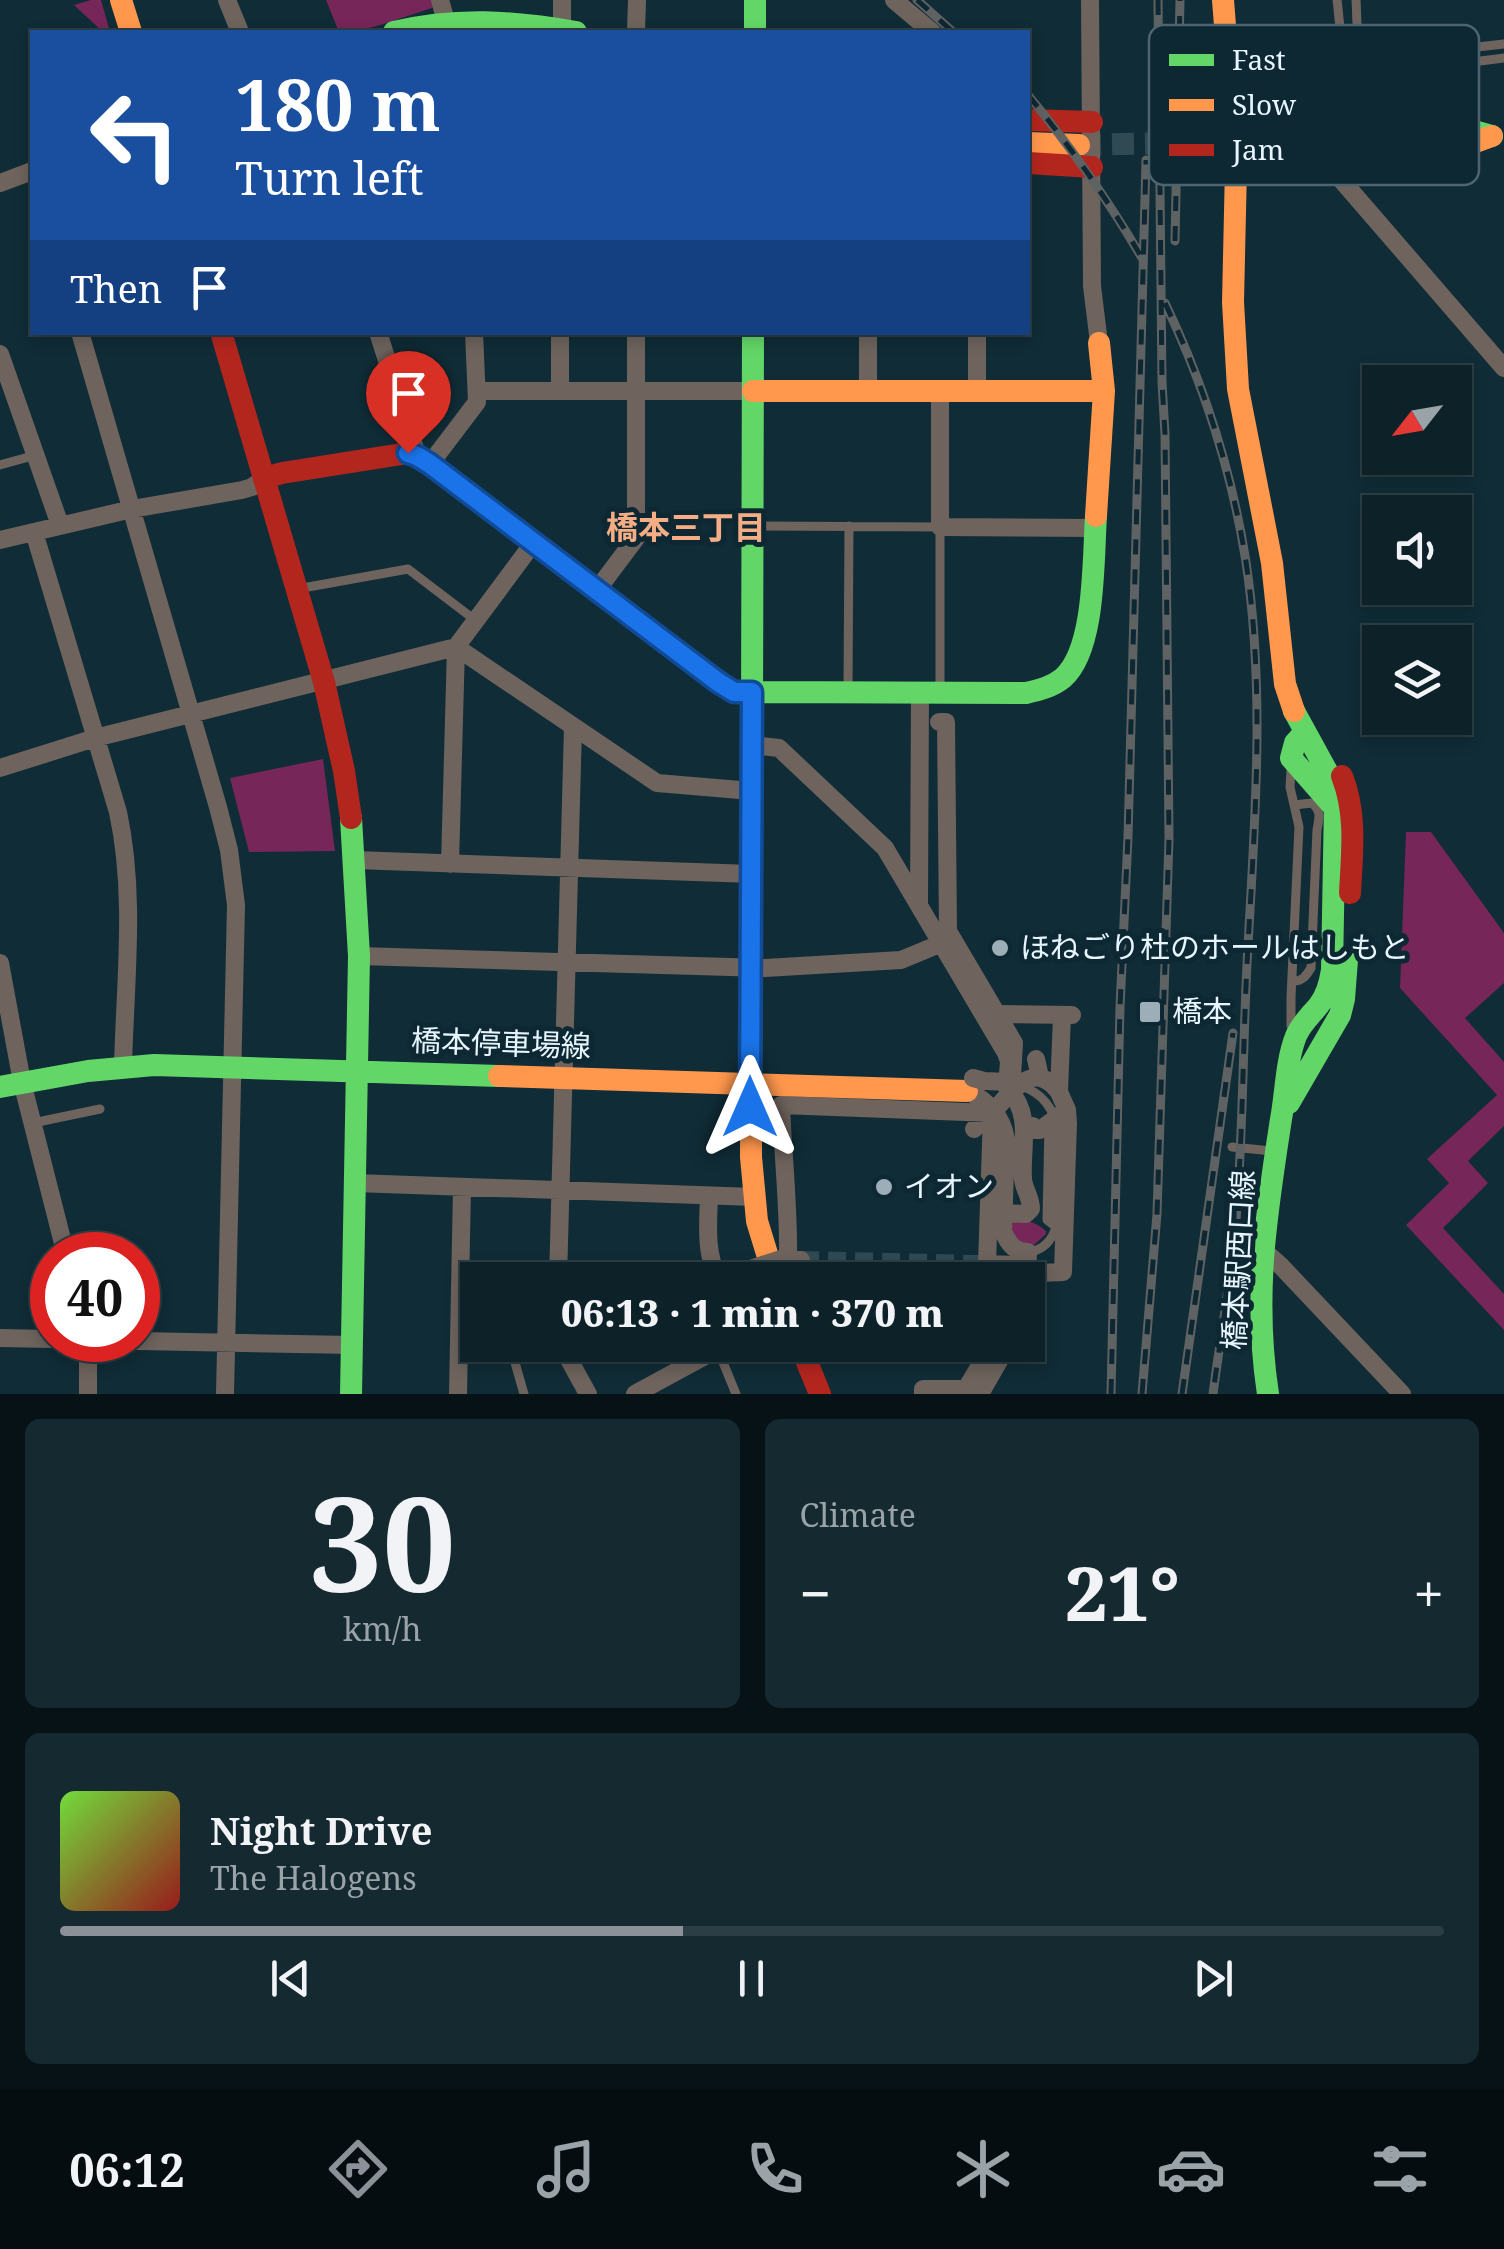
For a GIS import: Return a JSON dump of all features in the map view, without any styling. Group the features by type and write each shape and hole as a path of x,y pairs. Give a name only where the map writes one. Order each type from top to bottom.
{"street":[{"path":"121,0 130,30"},
{"path":"227,0 239,30"},
{"path":"562,0 566,30"},
{"path":"636,0 636,30"},
{"path":"754,0 755,30"},
{"path":"894,0 930,30"},
{"path":"0,540 132,509 242,490 282,473 408,453 423,460 734,692 1033,692 1056,683 1077,661 1085,640 1104,391 1092,286 1090,0"},
{"path":"1223,0 1225,25"},
{"path":"402,30 449,19 519,22 557,30"},
{"path":"1030,120 1092,122"},
{"path":"1030,143 1079,145"},
{"path":"1030,162 1092,166"},
{"path":"0,183 30,173"},
{"path":"1236,185 1233,302 1238,389 1272,563 1285,684 1329,775 1336,814 1329,988 1296,1034 1278,1140"},
{"path":"1345,185 1504,368"},
{"path":"81,335 222,821 233,877 236,906 225,1394"},
{"path":"222,335 324,682 344,771 355,860 359,956 351,1394"},
{"path":"379,335 423,460"},
{"path":"423,460 477,402 474,335"},
{"path":"560,335 560,391"},
{"path":"598,590 636,538 636,335"},
{"path":"754,335 749,1083 754,1197 769,1262"},
{"path":"868,335 868,391"},
{"path":"976,391 977,335"},
{"path":"0,354 60,525"},
{"path":"478,391 1104,391"},
{"path":"940,391 940,527 1094,528"},
{"path":"34,532 124,843 129,886 123,1066"},
{"path":"450,864 456,647 534,542"},
{"path":"0,768 95,738 456,647 657,783 752,791"},
{"path":"918,902 930,693"},
{"path":"939,722 946,722 948,931 1014,1043"},
{"path":"558,1262 574,726"},
{"path":"1306,732 1297,738 1291,758 1300,772 1321,788 1336,814"},
{"path":"1278,1140 1297,1088 1333,1030 1344,999 1352,805 1338,767 1306,732"},
{"path":"752,744 779,748 890,853 1008,1057 1010,1088 1023,1112 1023,1183 1031,1209 1026,1214 1004,1213"},
{"path":"355,860 752,874"},
{"path":"359,956 750,968 901,960 942,943"},
{"path":"0,962 11,1085 32,1123 60,1232"},
{"path":"998,1014 1031,1018 1067,1015 1059,1103 1066,1229 1063,1272 1045,1274"},
{"path":"984,1262 986,1151 992,1113 1010,1088 1014,1043 1031,1018"},
{"path":"1296,1034 1315,1042 1333,1030"},
{"name":"橋本停車場線","path":"11,1085 123,1066 231,1066 749,1083 972,1103"},
{"path":"972,1103 984,1081 1010,1088 1033,1077 1038,1068 1053,1084 1059,1103"},
{"path":"775,1262 794,1260 782,1164 778,1113 781,1105 839,1103 988,1104 1004,1128 1003,1231 1020,1262"},
{"path":"972,1103 992,1113"},
{"path":"1033,1126 1033,1130 1040,1130 1059,1103"},
{"name":"橋本駅西口線","path":"1268,1394 1260,1333 1264,1251 1278,1140"},
{"path":"355,1183 754,1197"},
{"path":"462,1188 465,1262"},
{"path":"709,1196 712,1262"},
{"path":"1264,1251 1402,1394"},
{"path":"0,1338 30,1339"},
{"path":"160,1341 352,1345"},
{"path":"87,1362 88,1394"},
{"path":"458,1394 463,1362"},
{"path":"571,1362 588,1394"},
{"path":"635,1394 663,1388 700,1362"},
{"path":"807,1362 820,1394"},
{"path":"923,1394 924,1389 966,1390 983,1362"},
{"path":"980,1394 998,1362"}],"lane":[{"path":"1337,0 1340,25"},
{"path":"1356,0 1358,25"},
{"path":"1479,47 1504,44"},
{"path":"1479,61 1504,58"},
{"path":"0,464 36,455"},
{"path":"752,526 940,527 930,693"},
{"path":"848,693 849,526"},
{"path":"297,590 408,569 474,620"},
{"path":"1291,758 1290,788 1298,827 1291,1026 1296,1034"},
{"path":"1292,982 1305,978 1310,968 1320,820 1312,803 1294,806"},
{"path":"1010,1088 1032,1090 1059,1103"},
{"path":"32,1123 100,1109"},
{"path":"1232,1147 1278,1140"},
{"path":"1028,1262 1051,1238 1066,1229"},
{"path":"515,1362 524,1394"},
{"path":"726,1362 736,1394"}],"shaded area":[{"path":"101,0 109,30 101,30 74,5"},
{"path":"326,0 433,0 435,7 375,26 338,30"},
{"path":"323,759 335,851 249,852 230,778"},
{"path":"1406,832 1431,832 1504,933 1504,983 1465,1018 1504,1062 1504,1126 1468,1161 1488,1183 1443,1228 1504,1294 1504,1330 1406,1225 1449,1183 1427,1159 1497,1095 1400,988"},
{"path":"1015,1220 1035,1224 1046,1234 1034,1245 1020,1244 1010,1230"}],"tunnel":[{"path":"1079,145 1149,143"},
{"path":"801,1260 890,1262"}],"railway":[{"path":"917,0 951,30"},
{"path":"1158,0 1158,25"},
{"path":"1179,25 1180,0"},
{"path":"1030,98 1088,174 1142,258"},
{"path":"1111,1394 1146,160"},
{"path":"1142,1394 1157,1214 1169,839 1160,185"},
{"path":"1175,241 1176,185"},
{"path":"1165,303 1192,365 1225,462 1246,562 1256,662 1255,813 1239,1176 1233,1253 1213,1394"},
{"path":"1182,1394 1233,1033"}],"traffic: fast":[{"path":"755,0 755,30"},
{"path":"403,30 485,22 563,30"},
{"path":"1479,132 1492,136"},
{"path":"751,1105 753,335"},
{"path":"659,638 734,692 1036,691 1063,678 1082,646 1091,602 1096,516"},
{"path":"1268,1394 1262,1323 1263,1256 1288,1066 1296,1036 1324,997 1332,970 1335,803 1329,775 1294,711"},
{"path":"1305,732 1295,743 1291,758 1333,806"},
{"path":"351,818 359,956 351,1394"},
{"path":"1289,1103 1340,1015 1347,960"},
{"path":"0,1087 88,1071 154,1065 499,1076"}],"traffic: slow":[{"path":"121,0 130,30"},
{"path":"1223,0 1225,25"},
{"path":"1479,141 1492,136"},
{"path":"1030,143 1079,145"},
{"path":"1236,185 1233,302 1238,389 1272,563 1285,684 1294,711"},
{"path":"1096,516 1104,391 1099,343"},
{"path":"753,391 1104,391"},
{"path":"499,1076 967,1091"},
{"path":"751,1105 757,1221 770,1262"}],"traffic: jam":[{"path":"1030,120 1092,122"},
{"path":"1030,163 1092,167"},
{"path":"222,335 324,682 351,818"},
{"path":"265,478 408,453 417,455 659,638"},
{"path":"1342,776 1352,819 1350,893"},
{"path":"807,1362 820,1394"}],"place":[{"name":"ほねごり杜のホールはしもと","path":"1000,948"},
{"name":"橋本","path":"1150,1012"},
{"name":"イオン","path":"884,1187"}],"district":[{"name":"橋本三丁目","path":"686,528"}],"route":[{"path":"408,453 430,464 718,682 734,692 752,692 750,1107"}]}
